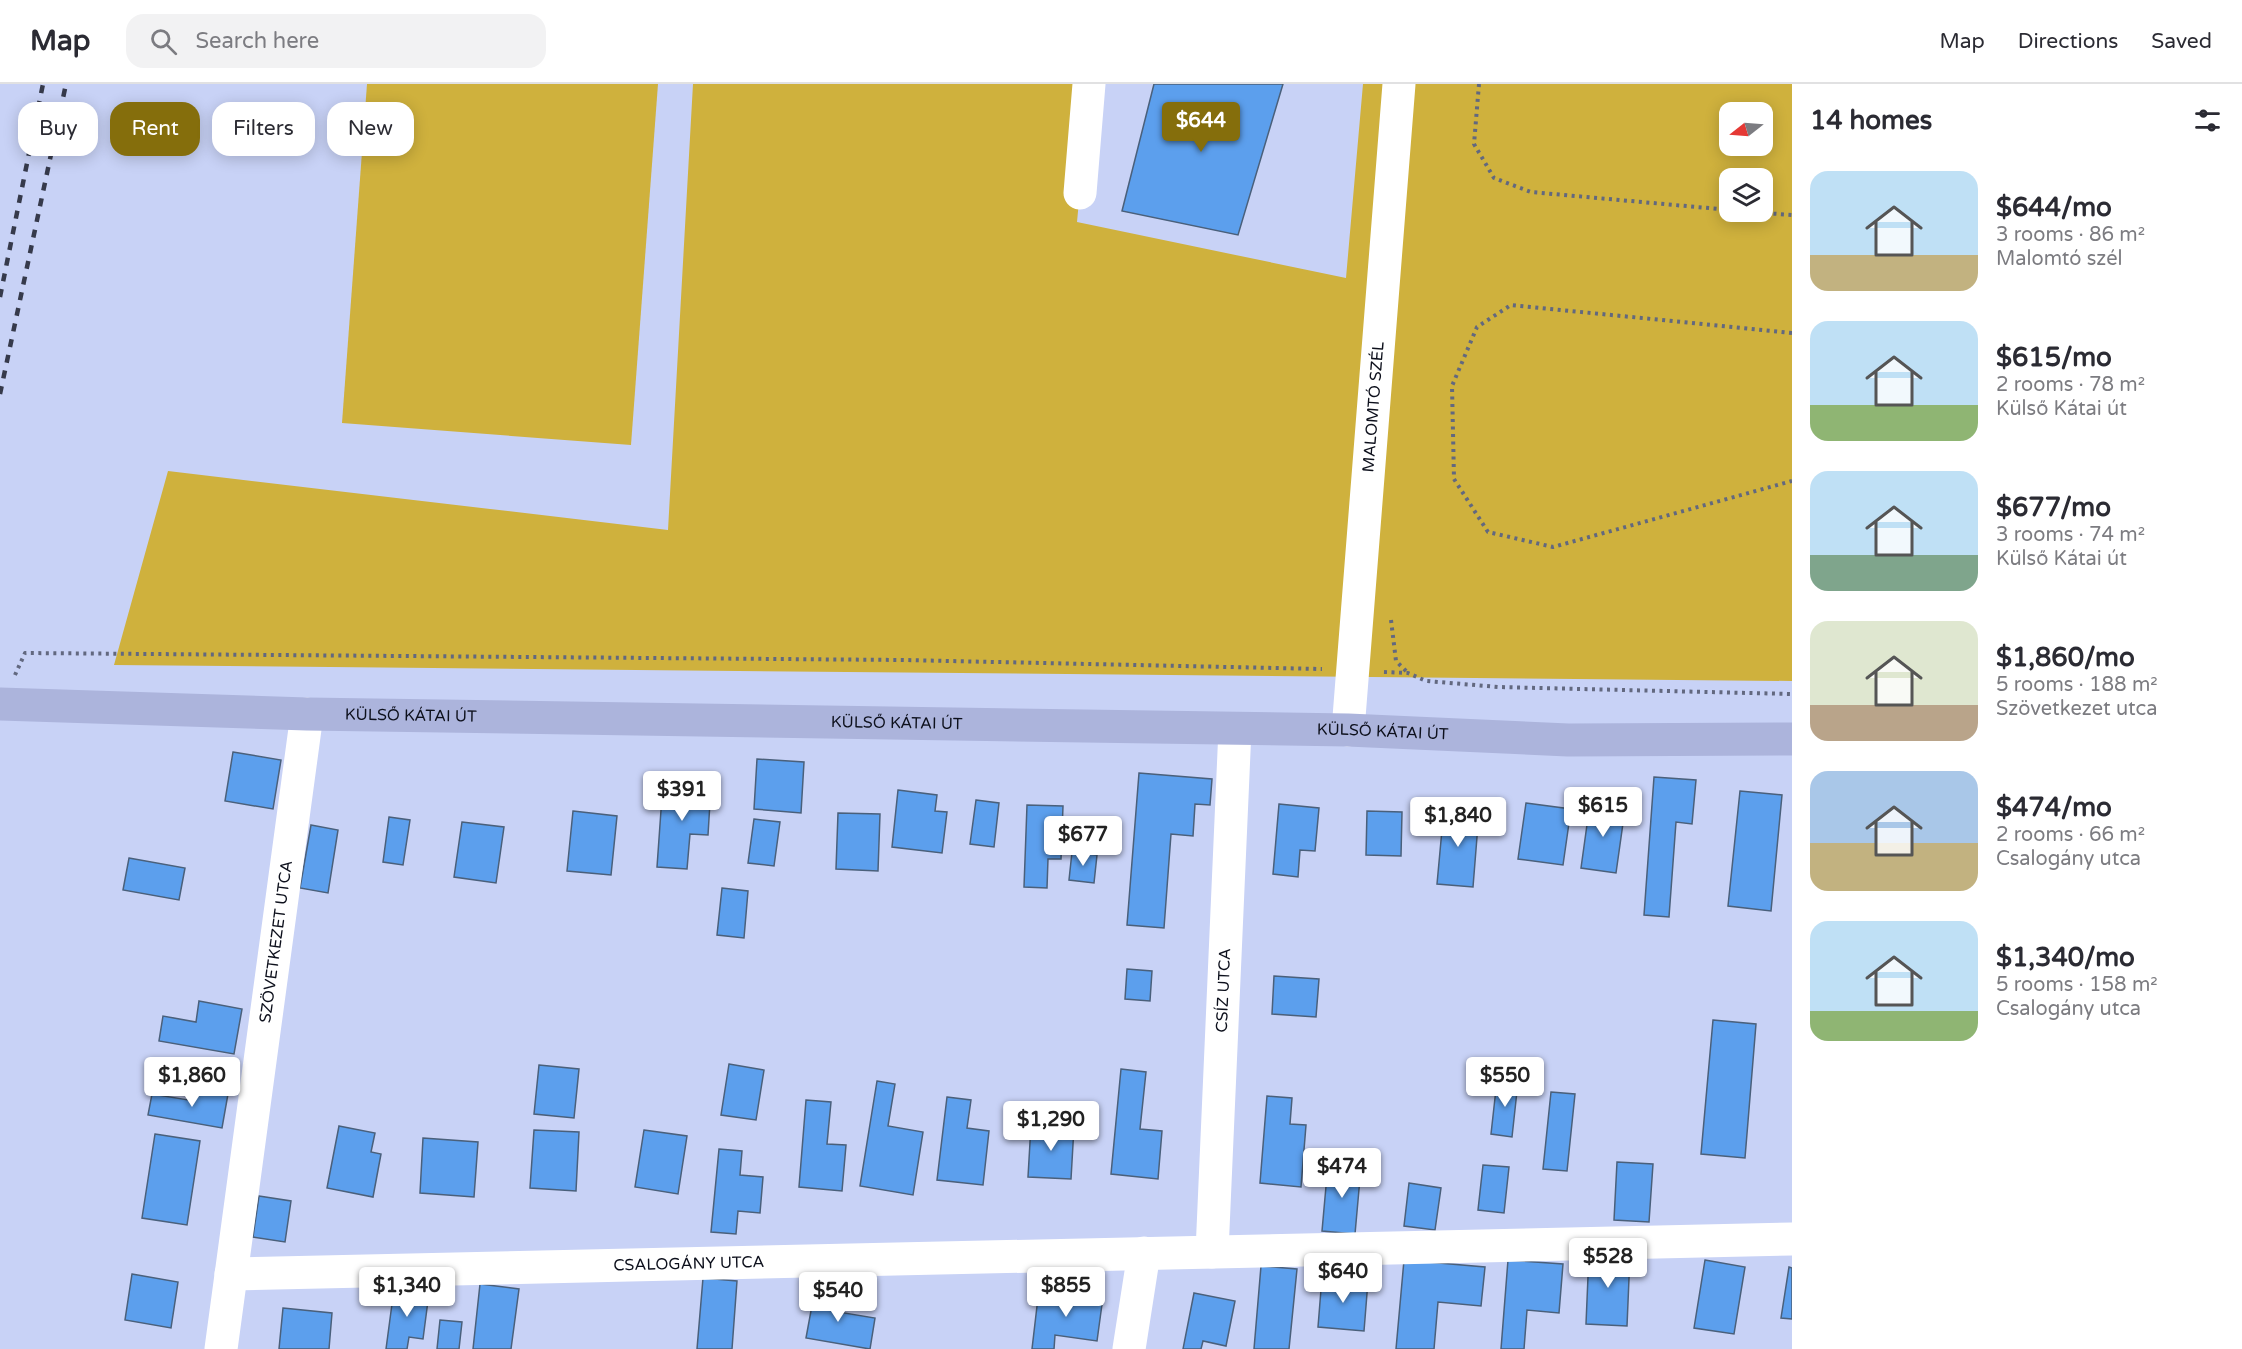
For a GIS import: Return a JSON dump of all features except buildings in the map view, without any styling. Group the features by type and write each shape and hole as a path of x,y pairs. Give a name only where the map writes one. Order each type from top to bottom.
{"main road":[{"name":"KÜLSŐ KÁTAI ÚT","path":"0,704 307,714 1348,730 1568,740 1792,740"}],"street":[{"path":"1080,193 1089,84"},
{"name":"MALOMTÓ SZÉL","path":"1348,730 1399,84"},
{"name":"SZÖVETKEZET UTCA","path":"220,1349 307,714"},
{"name":"CSÍZ UTCA","path":"1212,1252 1235,729"},
{"name":"CSALOGÁNY UTCA","path":"231,1274 1792,1239"},
{"path":"1129,1349 1143,1253"}],"path":[{"path":"1479,84 1474,144 1494,178 1531,192 1719,209"},
{"path":"1773,214 1792,215"},
{"path":"1792,333 1511,305 1477,327 1452,386 1454,479 1488,532 1553,547 1792,481"},
{"path":"0,704 25,653 903,660 1352,670 1408,673 1426,681 1498,687 1792,694"}],"shaded area":[{"path":"367,84 658,84 631,445 342,423 362,156 414,156 414,102 366,102"},
{"path":"693,84 1090,84 1077,222 1346,278 1363,84 1792,84 1792,681 114,665 168,471 668,530"}],"railway":[{"path":"0,297 43,84"},
{"path":"0,394 66,84"}]}
